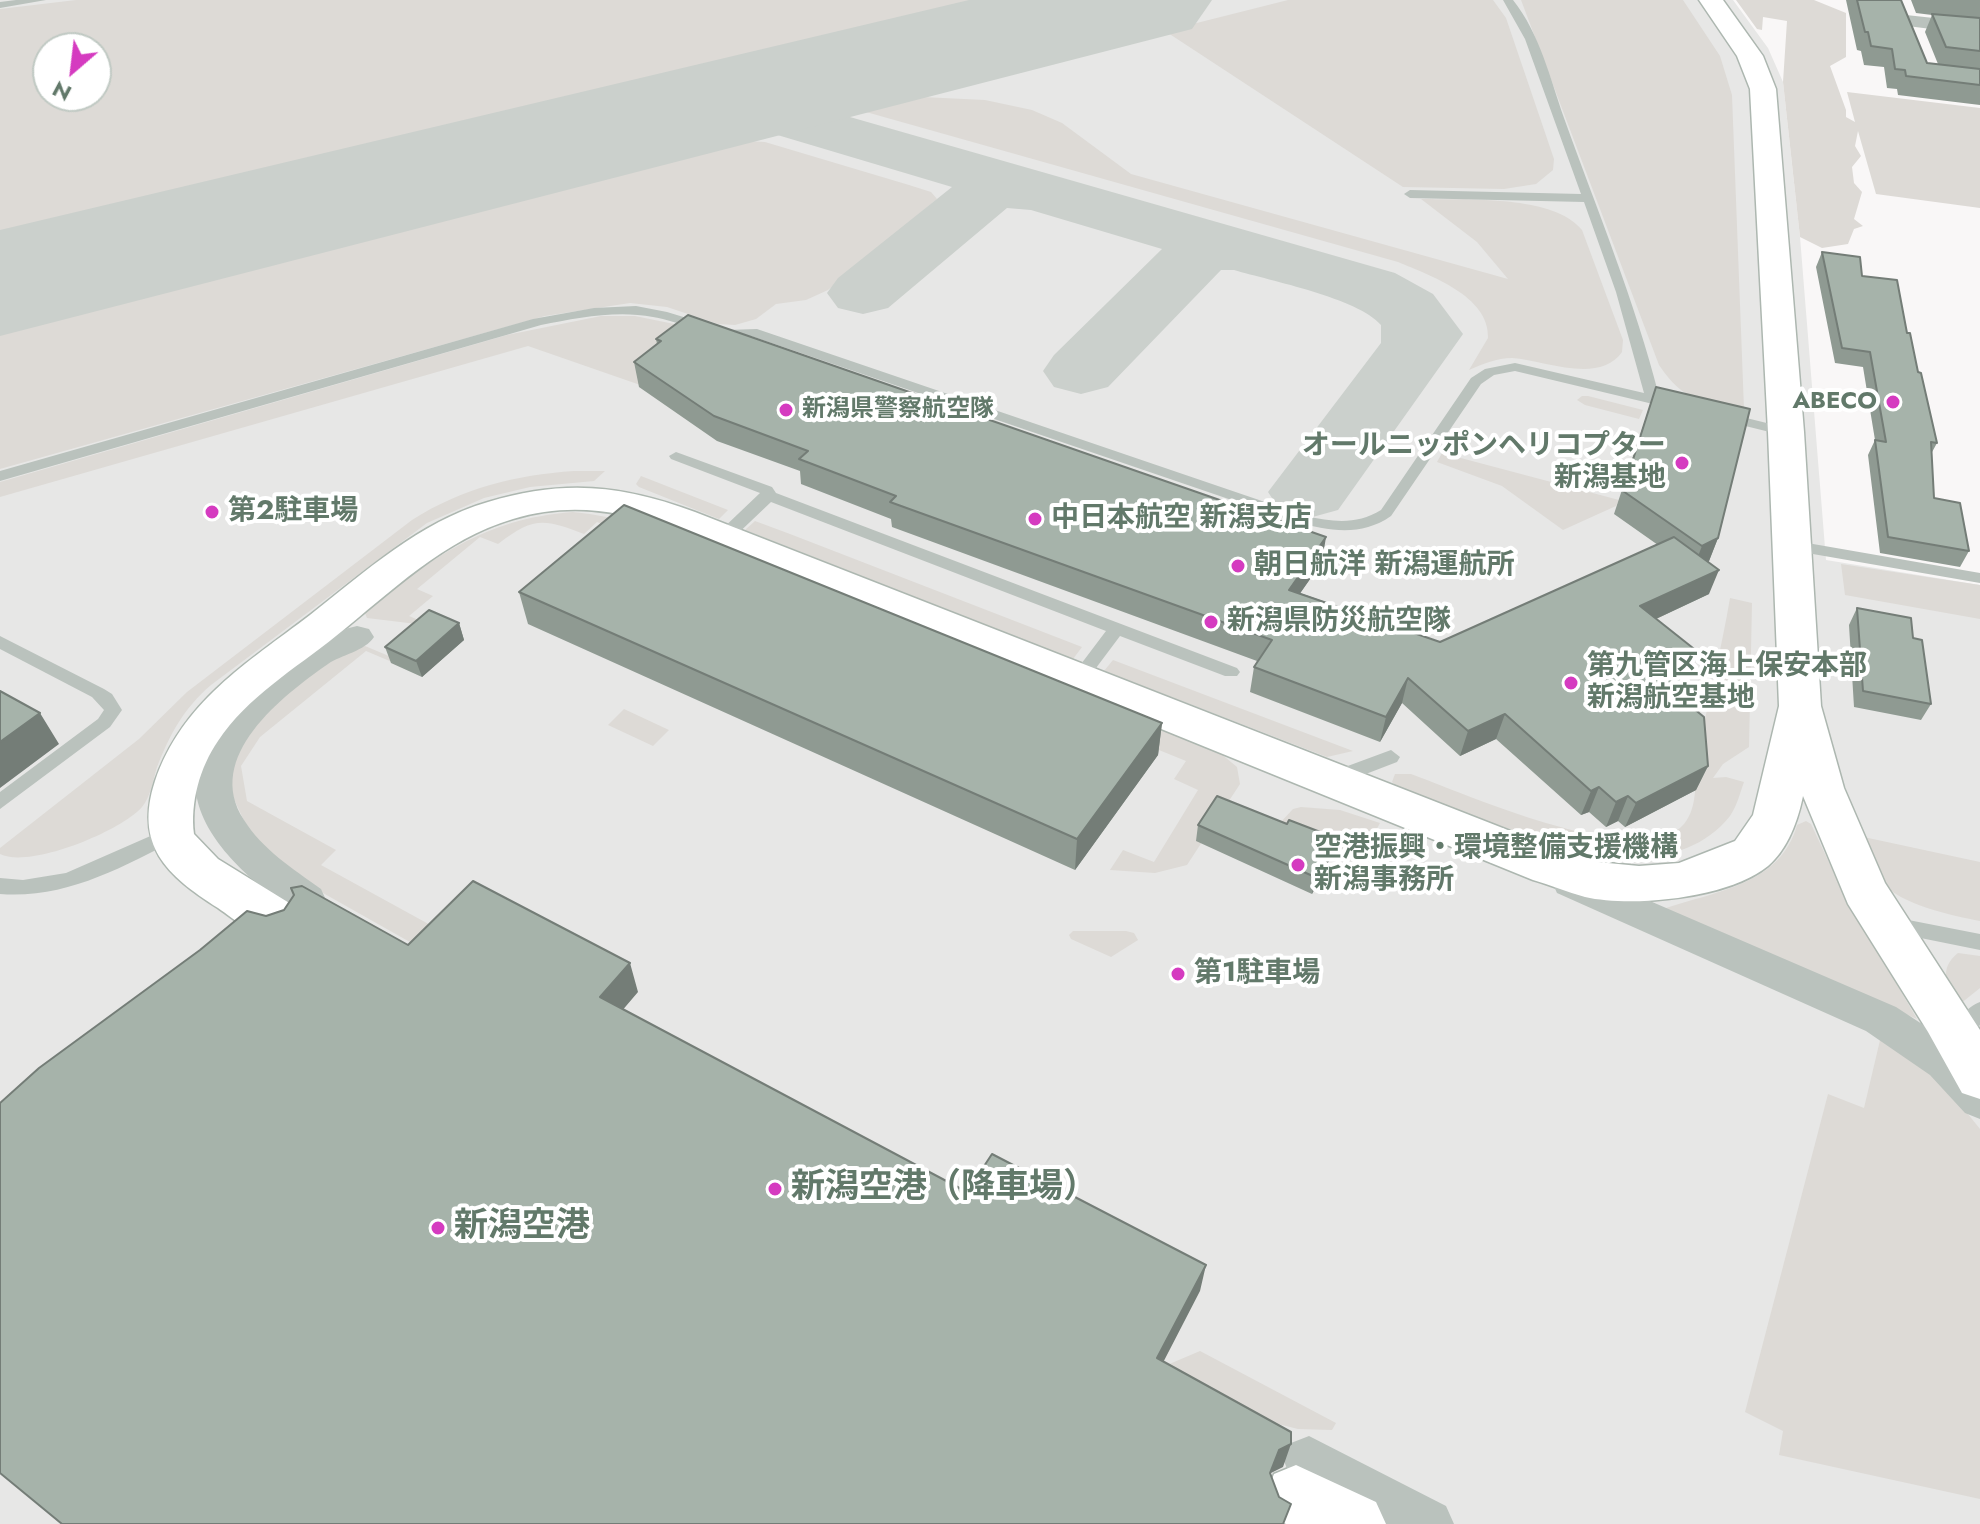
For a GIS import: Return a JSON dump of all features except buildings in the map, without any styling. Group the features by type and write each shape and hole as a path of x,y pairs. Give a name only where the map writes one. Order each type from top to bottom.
{"street":[{"path":"1711,0 1750,56 1763,89 1786,432 1800,706 1822,788 1865,891 1886,923 1968,1023 1980,1077"},
{"path":"1898,0 1916,47"},
{"path":"1906,21 1980,29"},
{"path":"295,911 195,865 180,851 171,834 172,803 184,763 204,727 232,696 432,542 468,521 541,502 607,499 637,506 724,537 1343,787 1587,879 1639,884 1679,881 1714,871 1751,854 1766,837 1776,815 1800,706"},
{"path":"295,911 260,864 224,824 216,809 213,789 220,753 241,716 329,646 357,637"},
{"path":"1393,806 1732,951 1881,1019 1945,1062 1980,1100"},
{"path":"1327,1501 1428,1524"}],"lane":[{"path":"0,5 41,0"},
{"path":"1508,0 1533,48 1588,198 1638,339 1653,400"},
{"path":"1410,194 1588,198"},
{"path":"0,476 538,322 581,313 620,310 663,314 725,335 752,332 1301,519 1338,527 1368,523 1386,513 1476,381 1490,372 1515,367 1786,432"},
{"path":"676,456 767,490 769,496"},
{"path":"724,537 769,496"},
{"path":"769,496 1231,672"},
{"path":"1790,545 1980,578"},
{"path":"1078,680 1117,629"},
{"path":"0,642 98,693 106,698 113,710 104,723 0,802"},
{"path":"1343,787 1351,772 1391,757"},
{"path":"0,886 33,888 57,884 97,870 171,834"},
{"path":"1886,923 1980,942"}],"shaded area":[{"name":"新潟空港","path":"0,0 1733,0 1768,48 1783,82 1800,237 1826,560 1980,585 1980,1524 0,1524"},
{"path":"76,0 1002,0 0,239 0,9"},
{"path":"1288,0 1493,0 1506,18 1554,159 1553,170 1536,184 1504,189 1403,187 1165,31"},
{"path":"1521,0 1683,0 1720,56 1732,95 1744,409 1695,398 1677,386 1659,365"},
{"path":"1736,0 1814,0 1846,13 1846,57 1830,66 1846,117 1855,122 1847,92 1980,108 1980,208 1876,194 1858,131 1855,146 1861,156 1852,167 1854,183 1862,192 1854,219 1863,226 1854,229 1848,244 1822,248 1800,237 1783,82 1787,21 1763,17 1762,30 1757,29"},
{"path":"922,97 985,100 1032,110 1062,123 1131,174 1508,279 1477,242 1421,199 1507,201 1551,210 1569,218 1582,230 1623,340 1622,352 1612,362 1586,369 1512,358 1495,360 1469,370 1488,338 1486,323 1469,299 1441,281 1398,262 859,110"},
{"path":"747,141 765,142 909,185 931,192 937,199 828,290 806,300 776,304 756,319 735,325 718,324 667,307 630,303 545,316 0,469 0,329"},
{"path":"601,316 635,316 679,325 646,387 528,346 0,497 0,482 507,335"},
{"path":"1582,396 1643,410 1639,419 1585,405 1577,400"},
{"path":"1442,453 1619,500 1616,506 1563,530 1502,486 1437,462"},
{"path":"574,471 605,471 594,481 530,487 484,498 427,523 211,685 179,722 157,767 148,798 131,817 96,836 53,852 14,857 0,854 0,848 139,739 187,692 412,520 470,491 510,480"},
{"path":"641,476 728,510 719,519 639,487 636,484"},
{"path":"573,512 640,525 707,546 1220,753 1237,767 1240,784 1187,865 1155,873 1110,870 1123,850 1154,862 1198,790 1174,779 1186,761 597,522 584,534 558,525 539,523 520,529 498,544 480,537 417,589 433,596 409,616 433,626 367,618 363,608 461,544 512,523"},
{"path":"755,521 1082,647 1073,659 745,530"},
{"path":"1841,564 1980,585 1980,619 1845,595"},
{"path":"1730,598 1752,603 1749,747 1723,764 1713,778 1726,777 1744,782 1730,816 1705,839 1675,852 1642,857 1608,855 1505,828 1419,798 1392,782 1395,774 1411,774 1509,811 1593,835 1631,840 1662,837 1684,824 1692,809 1697,759"},
{"path":"365,646 396,659 392,662 366,651 260,737 241,766 247,801 336,850 321,865 434,927 440,959 323,893 254,842 225,780 249,726 337,651"},
{"path":"1113,660 1353,751 1327,757 1104,671"},
{"path":"624,709 669,730 653,746 608,725"},
{"path":"1293,809 1340,810 1380,823 1362,857 1279,824"},
{"path":"1806,821 1811,824 1841,888 1917,1019 1666,912 1666,908 1726,890 1762,873 1789,845 1797,825"},
{"path":"1859,836 1980,862 1980,921 1927,908 1890,890 1875,871"},
{"path":"1073,931 1126,931 1134,933 1138,940 1111,957 1071,939 1069,935"},
{"path":"1958,953 1980,956 1980,988 1960,1004 1946,978 1948,965"},
{"path":"1881,1036 1935,1078 1980,1129 1980,1499 1779,1455 1783,1431 1745,1412 1828,1094 1864,1108"},
{"path":"1200,1351 1336,1423 1332,1430 1298,1429 1278,1424 1167,1365"}],"taxiway":[{"path":"654,120 725,108 758,110 1247,252"},
{"path":"863,293 985,193 1007,188 1035,191"},
{"path":"1081,371 1198,253 1226,248 1247,252"},
{"path":"1247,252 1251,253"},
{"path":"1247,252 1370,288 1390,297 1414,316 1418,325 1417,346"},
{"path":"1417,346 1426,334"},
{"path":"1309,492 1417,346"}],"runway":[{"path":"0,283 1143,0"}],"place":[{"name":"ABECO","path":"1893,402"},
{"name":"新潟県警察航空隊","path":"786,410"},
{"name":"オールニッポンヘリコプター 新潟基地","path":"1682,463"},
{"name":"第2駐車場","path":"212,512"},
{"name":"中日本航空 新潟支店","path":"1035,519"},
{"name":"朝日航洋 新潟運航所","path":"1238,566"},
{"name":"新潟県防災航空隊","path":"1211,622"},
{"name":"第九管区海上保安本部 新潟航空基地","path":"1571,683"},
{"name":"空港振興・環境整備支援機構 新潟事務所","path":"1298,865"},
{"name":"第1駐車場","path":"1178,974"},
{"name":"新潟空港（降車場）","path":"775,1189"},
{"name":"新潟空港","path":"438,1228"}]}
